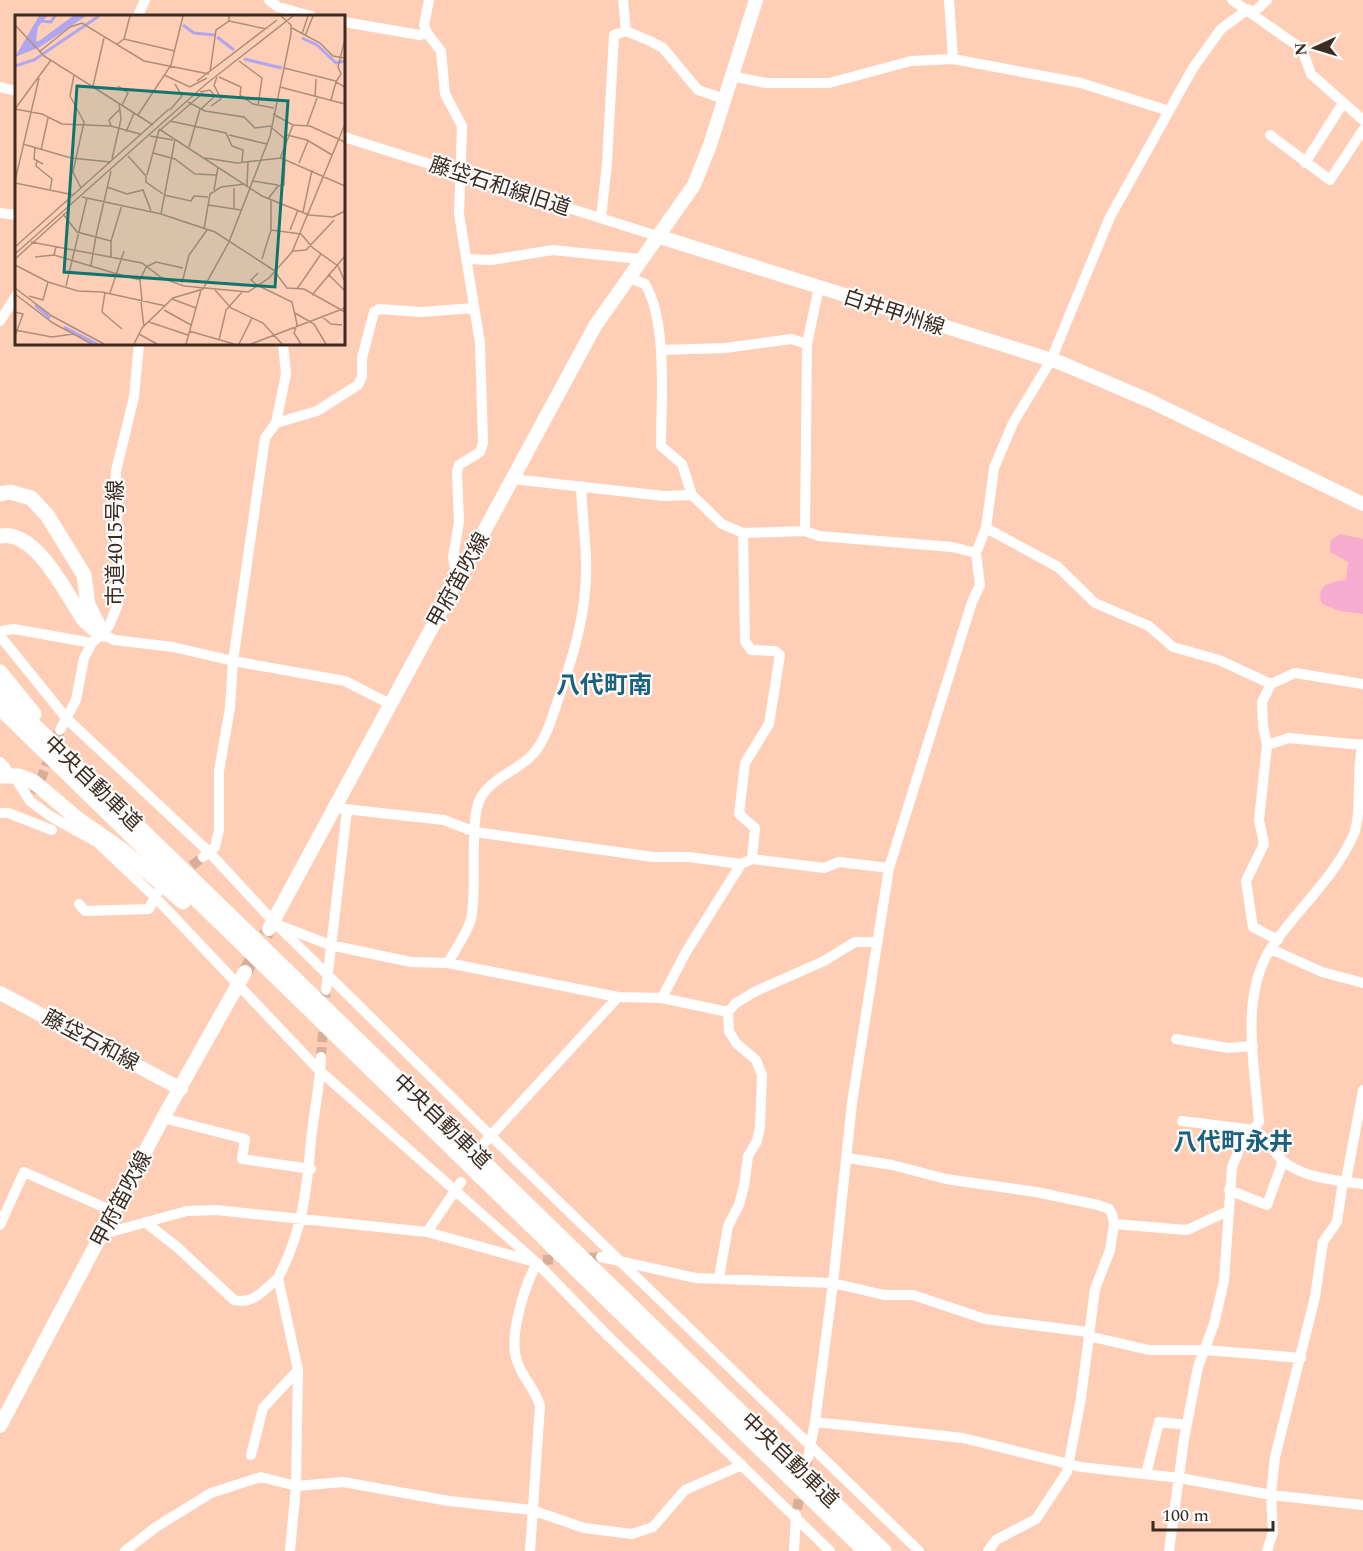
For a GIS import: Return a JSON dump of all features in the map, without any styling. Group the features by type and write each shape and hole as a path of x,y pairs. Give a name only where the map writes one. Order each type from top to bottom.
{"highway":[{"path":"0,494 10,492 31,498 47,514 84,575 88,605 97,639"},
{"path":"0,536 15,536 31,544 97,639"},
{"path":"0,672 41,722 190,877"},
{"name":"中央自動車道","path":"0,692 884,1551"},
{"name":"中央自動車道","path":"0,708 277,981 865,1551"},
{"path":"2,768 46,790 79,820 121,849 277,981"}],"main road":[{"path":"657,236 694,185 710,145 756,0"},
{"name":"甲府笛吹線","path":"273,925 341,809 390,704 595,326 657,236"},
{"name":"白井甲州線","path":"657,236 1051,360 1149,400 1363,504"},
{"name":"甲府笛吹線","path":"0,1426 163,1118 242,978"},
{"name":"藤垈石和線","path":"0,993 181,1089"}],"street":[{"path":"138,15 145,0"},
{"path":"429,0 424,25 427,33 441,51 445,94 462,126 463,174 459,213 480,343 483,443 480,452 459,465 456,472 459,522 453,557 458,580"},
{"path":"623,0 626,31"},
{"path":"949,0 953,59"},
{"path":"1232,0 1302,49 1311,74 1363,120"},
{"path":"808,1458 815,1422 833,1283 848,1158 852,1102 889,868 972,602 980,585 976,553 986,528 994,468 1013,423 1051,360 1110,217 1193,68 1221,29 1267,0"},
{"path":"272,8 306,15"},
{"path":"345,22 420,35 427,33"},
{"path":"601,218 608,162 614,35 626,31 663,48 698,90 724,99"},
{"path":"731,76 766,83 829,83 911,61 953,59 1082,83 1169,111"},
{"path":"0,87 15,91"},
{"path":"1305,163 1343,103"},
{"path":"1270,135 1330,180 1363,130"},
{"name":"藤垈石和線旧道","path":"345,136 657,236"},
{"path":"0,213 15,215"},
{"path":"467,259 490,260 553,250 640,259"},
{"path":"627,277 645,284 650,292 661,350 661,446 682,464 692,495 722,524 743,533 805,531 819,536 952,547 976,553"},
{"path":"805,531 807,344 819,287"},
{"path":"0,321 15,298"},
{"path":"276,423 303,417 317,411 358,385 362,377 362,358 374,312 379,309 421,312 474,308"},
{"path":"661,350 726,348 791,339 807,344"},
{"name":"市道4015号線","path":"60,730 76,700 84,658 115,616 118,604 119,559 114,490 116,471 134,397 139,345"},
{"path":"206,854 215,847 219,830 219,771 230,708 233,661 265,438 276,423 286,374 283,345"},
{"path":"513,479 664,496 692,495"},
{"path":"448,963 471,920 475,832 480,798 502,777 533,754 548,726 578,640 585,603 586,558 581,486"},
{"path":"986,528 1058,567 1095,603 1149,626 1173,647 1219,660 1271,684"},
{"path":"743,533 745,641 751,650 775,651 780,655 769,724 745,763 739,802 739,814 755,828 752,859"},
{"path":"0,630 14,629 173,647 233,661 345,681 390,704"},
{"path":"0,636 67,719 206,854 273,925 327,975 488,1139 617,1259 919,1551"},
{"path":"1363,684 1295,673 1271,684 1262,702 1267,745 1259,820 1263,844 1246,881 1246,895 1252,927 1274,944 1322,972 1363,982"},
{"path":"1169,1551 1187,1425 1198,1367 1206,1350 1224,1281 1232,1167 1239,1150 1256,1130 1259,1122 1253,1046 1255,982 1274,944 1319,891 1345,853 1355,831 1363,744 1289,738 1267,745"},
{"path":"18,782 50,816 97,842 156,894 242,978 320,1071 459,1186 540,1262 606,1334 742,1465 796,1513 830,1551"},
{"path":"4,813 32,797"},
{"path":"326,990 341,809 444,820 475,832 653,857 689,857 741,864 752,859 824,868 839,862 889,868"},
{"path":"4,813 52,830"},
{"path":"662,998 686,952 741,864"},
{"path":"79,904 85,911 98,913 149,909 156,894"},
{"path":"273,925 330,945 411,963 448,963 618,997 662,998 728,1012"},
{"path":"728,1012 746,997 824,961 855,942 877,942"},
{"path":"488,1139 618,997"},
{"path":"718,1278 728,1226 739,1205 744,1186 745,1167 760,1126 762,1075 756,1060 736,1043 729,1031 728,1012"},
{"path":"1176,1039 1228,1048 1253,1046"},
{"path":"145,1222 177,1247 234,1300 243,1302 255,1299 278,1278 291,1255 302,1221 310,1169 311,1140 321,1057"},
{"path":"1267,1551 1273,1532 1271,1495 1280,1434 1316,1297 1323,1242 1337,1222 1363,1090"},
{"path":"163,1118 245,1139 242,1159 310,1169"},
{"path":"1182,1121 1256,1130 1265,1136 1283,1161 1306,1175 1363,1184"},
{"path":"848,1158 892,1165 946,1179 1036,1192 1109,1209 1114,1224 1110,1250 1095,1289 1081,1398 1068,1464 1060,1486 1036,1519 996,1540 988,1551"},
{"path":"1229,1190 1267,1205 1283,1161"},
{"path":"0,1225 24,1172 115,1212"},
{"path":"427,1232 459,1186"},
{"path":"103,1234 187,1211 216,1210 302,1221 427,1232 540,1262"},
{"path":"1114,1224 1187,1230 1228,1211"},
{"path":"601,1257 696,1278 833,1283 884,1295 914,1295 985,1319 1088,1334 1149,1350 1206,1350 1301,1358"},
{"path":"530,1551 540,1406 535,1390 517,1362 515,1342 526,1284 540,1262"},
{"path":"278,1278 298,1370 296,1486 290,1551"},
{"path":"251,1455 262,1408 298,1370"},
{"path":"815,1422 963,1438 1068,1464 1180,1478 1271,1495 1363,1505"},
{"path":"1146,1474 1158,1422 1187,1425"},
{"path":"125,1551 156,1527 211,1493 261,1477 296,1486 343,1482 449,1501 532,1510 584,1528 632,1534 645,1531 663,1518 685,1490 742,1465"},
{"path":"794,1551 796,1513"}],"shaded area":[{"path":"1340,534 1363,539 1363,614 1340,611 1322,604 1321,592 1326,585 1346,580 1348,562 1330,552 1331,540"}],"tunnel":[{"path":"35,794 60,730"},
{"path":"180,875 203,857"},
{"path":"245,972 269,929"},
{"path":"321,1057 326,990"},
{"path":"543,1260 601,1257"},
{"path":"797,1509 808,1458"}],"district":[{"name":"八代町南","path":"604,685"},
{"name":"八代町永井","path":"1233,1142"}]}
